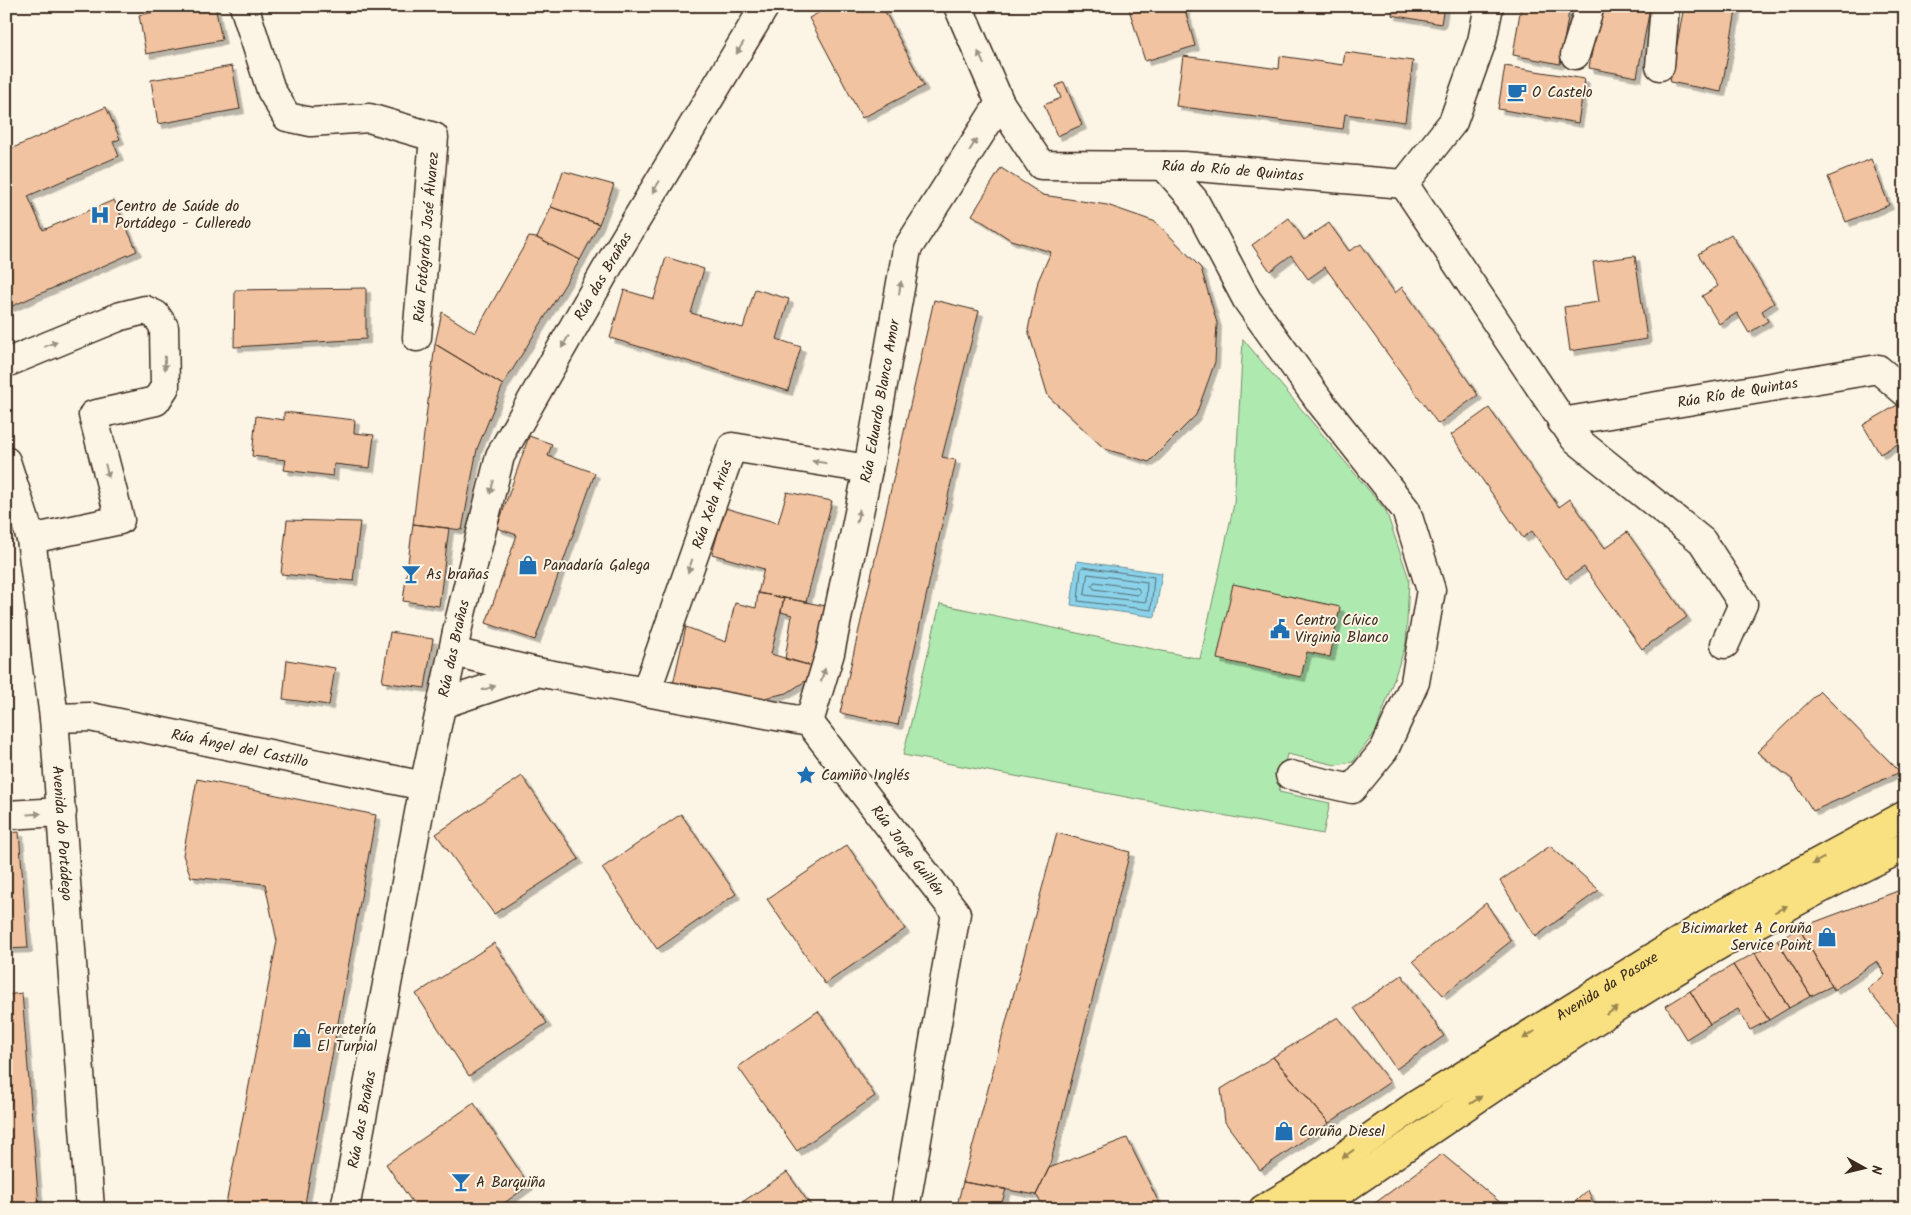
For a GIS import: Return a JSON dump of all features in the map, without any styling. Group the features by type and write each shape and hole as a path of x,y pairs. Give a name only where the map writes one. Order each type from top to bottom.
{"main road":[{"path":"1861,838 1905,808"},
{"name":"Avenida da Pasaxe","path":"1263,1209 1302,1186 1416,1105 1728,911 1905,815"},
{"name":"Avenida da Pasaxe","path":"1315,1209 1571,1036 1748,926 1905,847"}],"street":[{"name":"Rúa Fotógrafo José Álvarez","path":"244,6 271,90 287,117 311,122 369,118 434,137 417,337"},
{"name":"Rúa das Brañas","path":"345,1209 424,786 453,652 500,456 606,270 765,6"},
{"path":"1489,6 1482,41 1452,122 1404,184 1574,438 1702,541 1743,604 1725,644"},
{"path":"1575,55 1590,6"},
{"path":"1660,66 1665,6"},
{"name":"Rúa do Río de Quintas","path":"960,7 1000,103 1041,165 1164,166 1311,175 1404,184"},
{"name":"Rúa Eduardo Blanco Amor","path":"809,722 830,653 868,469 907,249 1000,103"},
{"path":"1164,166 1194,200 1247,300 1321,403 1406,510 1431,590 1415,682 1384,750 1352,789 1290,775"},
{"path":"6,363 121,316 145,310 156,315 164,327 165,387 156,401 93,415 120,520 31,539"},
{"name":"Rúa Río de Quintas","path":"1562,422 1878,369 1905,392"},
{"name":"Rúa Xela Arias","path":"646,692 732,447 868,469"},
{"name":"Avenida do Portádego","path":"6,460 31,539 54,718 90,1209"},
{"path":"453,652 537,672 809,722"},
{"path":"442,704 537,672"},
{"name":"Rúa Ángel del Castillo","path":"54,718 90,718 424,786"},
{"name":"Rúa Jorge Guillén","path":"809,722 956,913 905,1209"},
{"path":"6,816 62,812"}],"green space":[{"path":"1243,339 1386,511 1409,579 1406,644 1376,731 1353,762 1336,765 1287,754 1279,792 1330,803 1323,834 903,755 940,604 1200,659 1234,504"}],"water":[{"path":"1077,561 1162,573 1155,617 1071,605"}],"building":[{"path":"187,6 215,6 222,40 146,54 139,15"},
{"path":"831,6 882,6 924,86 862,118 809,18"},
{"path":"1128,6 1184,6 1195,46 1145,61"},
{"path":"1393,6 1444,6 1441,24 1392,15"},
{"path":"1521,6 1570,6 1560,64 1513,55"},
{"path":"1600,6 1650,8 1637,77 1589,68"},
{"path":"1684,6 1737,6 1721,92 1670,82"},
{"path":"1345,52 1413,61 1405,122 1345,114 1343,129 1176,106 1183,56 1279,69 1280,56 1343,65"},
{"path":"232,66 240,109 158,124 151,80"},
{"path":"1505,66 1585,79 1578,123 1498,109"},
{"path":"1064,82 1082,125 1057,136 1044,105 1061,98 1056,86"},
{"name":"Centro de Saúde do Portádego - Culleredo","path":"106,107 120,139 113,142 119,156 28,196 43,230 114,200 137,251 10,307 6,300 6,151"},
{"path":"1871,159 1889,205 1846,222 1828,177"},
{"path":"1001,168 1043,195 1107,205 1156,222 1201,268 1217,323 1215,362 1196,415 1149,462 1105,449 1048,396 1028,330 1038,281 1051,252 1011,240 972,215"},
{"path":"563,171 614,185 599,224 551,207"},
{"path":"551,207 599,224 580,260 537,238"},
{"path":"1289,218 1304,240 1329,223 1349,251 1361,244 1395,293 1402,287 1478,395 1438,424 1325,267 1308,279 1291,255 1270,271 1252,245"},
{"path":"1731,234 1774,303 1762,311 1768,321 1749,333 1737,313 1719,324 1702,296 1718,286 1698,254"},
{"path":"529,237 537,238 580,260 503,385 435,344 442,312 475,333"},
{"path":"1635,256 1647,339 1570,351 1564,307 1599,302 1593,262"},
{"path":"666,257 704,269 691,313 743,328 755,289 789,299 777,339 801,347 788,391 610,338 624,290 654,299"},
{"path":"366,288 366,339 234,347 235,290"},
{"path":"934,300 979,311 942,457 956,460 898,725 840,713"},
{"path":"435,344 503,385 477,449 462,530 413,524"},
{"path":"1899,404 1905,413 1905,440 1880,454 1863,425"},
{"path":"1489,408 1559,507 1570,499 1605,548 1627,532 1687,617 1642,649 1584,567 1566,579 1532,531 1523,538 1451,435"},
{"path":"284,412 355,420 354,433 374,435 370,468 334,464 333,476 284,470 286,460 252,456 256,416 284,420"},
{"path":"529,436 552,444 548,456 595,473 535,640 486,623 517,535 497,528"},
{"path":"787,492 832,501 806,602 758,593 764,569 712,554 725,508 778,523"},
{"path":"287,520 360,522 353,581 281,574"},
{"path":"413,524 449,528 439,606 403,601"},
{"name":"Centro Cívico Virginia Blanco","path":"1233,584 1340,607 1330,657 1307,652 1301,677 1217,659"},
{"path":"758,593 784,598 771,654 812,666 810,678 787,693 741,703 673,684 686,627 726,642 735,603 756,608"},
{"path":"784,598 826,606 812,666 785,659 792,615 781,612"},
{"path":"390,632 433,639 425,688 382,682"},
{"path":"287,660 335,668 329,705 283,699"},
{"path":"1820,691 1900,772 1813,811 1793,780 1757,752"},
{"path":"522,776 579,859 494,914 436,834"},
{"path":"197,779 376,815 304,1209 225,1209 277,941 265,884 191,877 183,855"},
{"path":"681,814 736,894 657,949 602,868"},
{"path":"19,832 28,948 6,949 6,833"},
{"path":"1057,833 1130,852 1049,1168 1036,1195 963,1182"},
{"path":"847,845 905,929 825,984 767,899"},
{"path":"1550,846 1599,890 1535,937 1500,881"},
{"path":"1903,889 1905,947 1901,948 1905,955 1905,1025 1898,1027 1867,989 1885,975 1877,961 1834,990 1799,928"},
{"path":"1486,903 1511,941 1443,995 1413,961"},
{"path":"1799,928 1832,986 1811,996 1777,940"},
{"path":"1777,940 1811,996 1789,1008 1755,953"},
{"path":"494,943 547,1023 469,1076 416,994"},
{"path":"1755,953 1789,1008 1769,1020 1733,965"},
{"path":"1733,965 1769,1020 1750,1030 1738,1009 1710,1024 1690,991"},
{"path":"1402,975 1444,1036 1396,1069 1354,1008"},
{"path":"1690,991 1710,1024 1686,1039 1666,1006"},
{"path":"22,993 39,1206 6,1209 6,995"},
{"path":"818,1011 875,1096 797,1151 738,1067"},
{"path":"1338,1017 1390,1082 1329,1123 1273,1057"},
{"path":"1273,1057 1329,1123 1260,1170 1225,1122 1221,1089"},
{"path":"474,1103 529,1185 496,1209 417,1209 386,1164"},
{"path":"1127,1138 1162,1209 1046,1209 1036,1195 1049,1168"},
{"path":"1442,1154 1502,1204 1500,1209 1376,1209 1371,1206"},
{"path":"787,1172 813,1209 732,1209"},
{"path":"963,1182 1006,1189 1000,1209 956,1209"},
{"path":"1588,1190 1596,1209 1567,1209"}],"place":[{"name":"O Castelo","path":"1517,92"},
{"name":"Centro de Saúde do Portádego - Culleredo","path":"100,215"},
{"name":"Panadaría Galega","path":"528,565"},
{"name":"As brañas","path":"411,574"},
{"name":"Centro Cívico Virginia Blanco","path":"1280,629"},
{"name":"Camiño Inglés","path":"806,775"},
{"name":"Bicimarket A Coruña Service Point","path":"1827,937"},
{"name":"Ferretería El Turpial","path":"302,1038"},
{"name":"Coruña Diesel","path":"1284,1131"},
{"name":"A Barquiña","path":"461,1182"}]}
